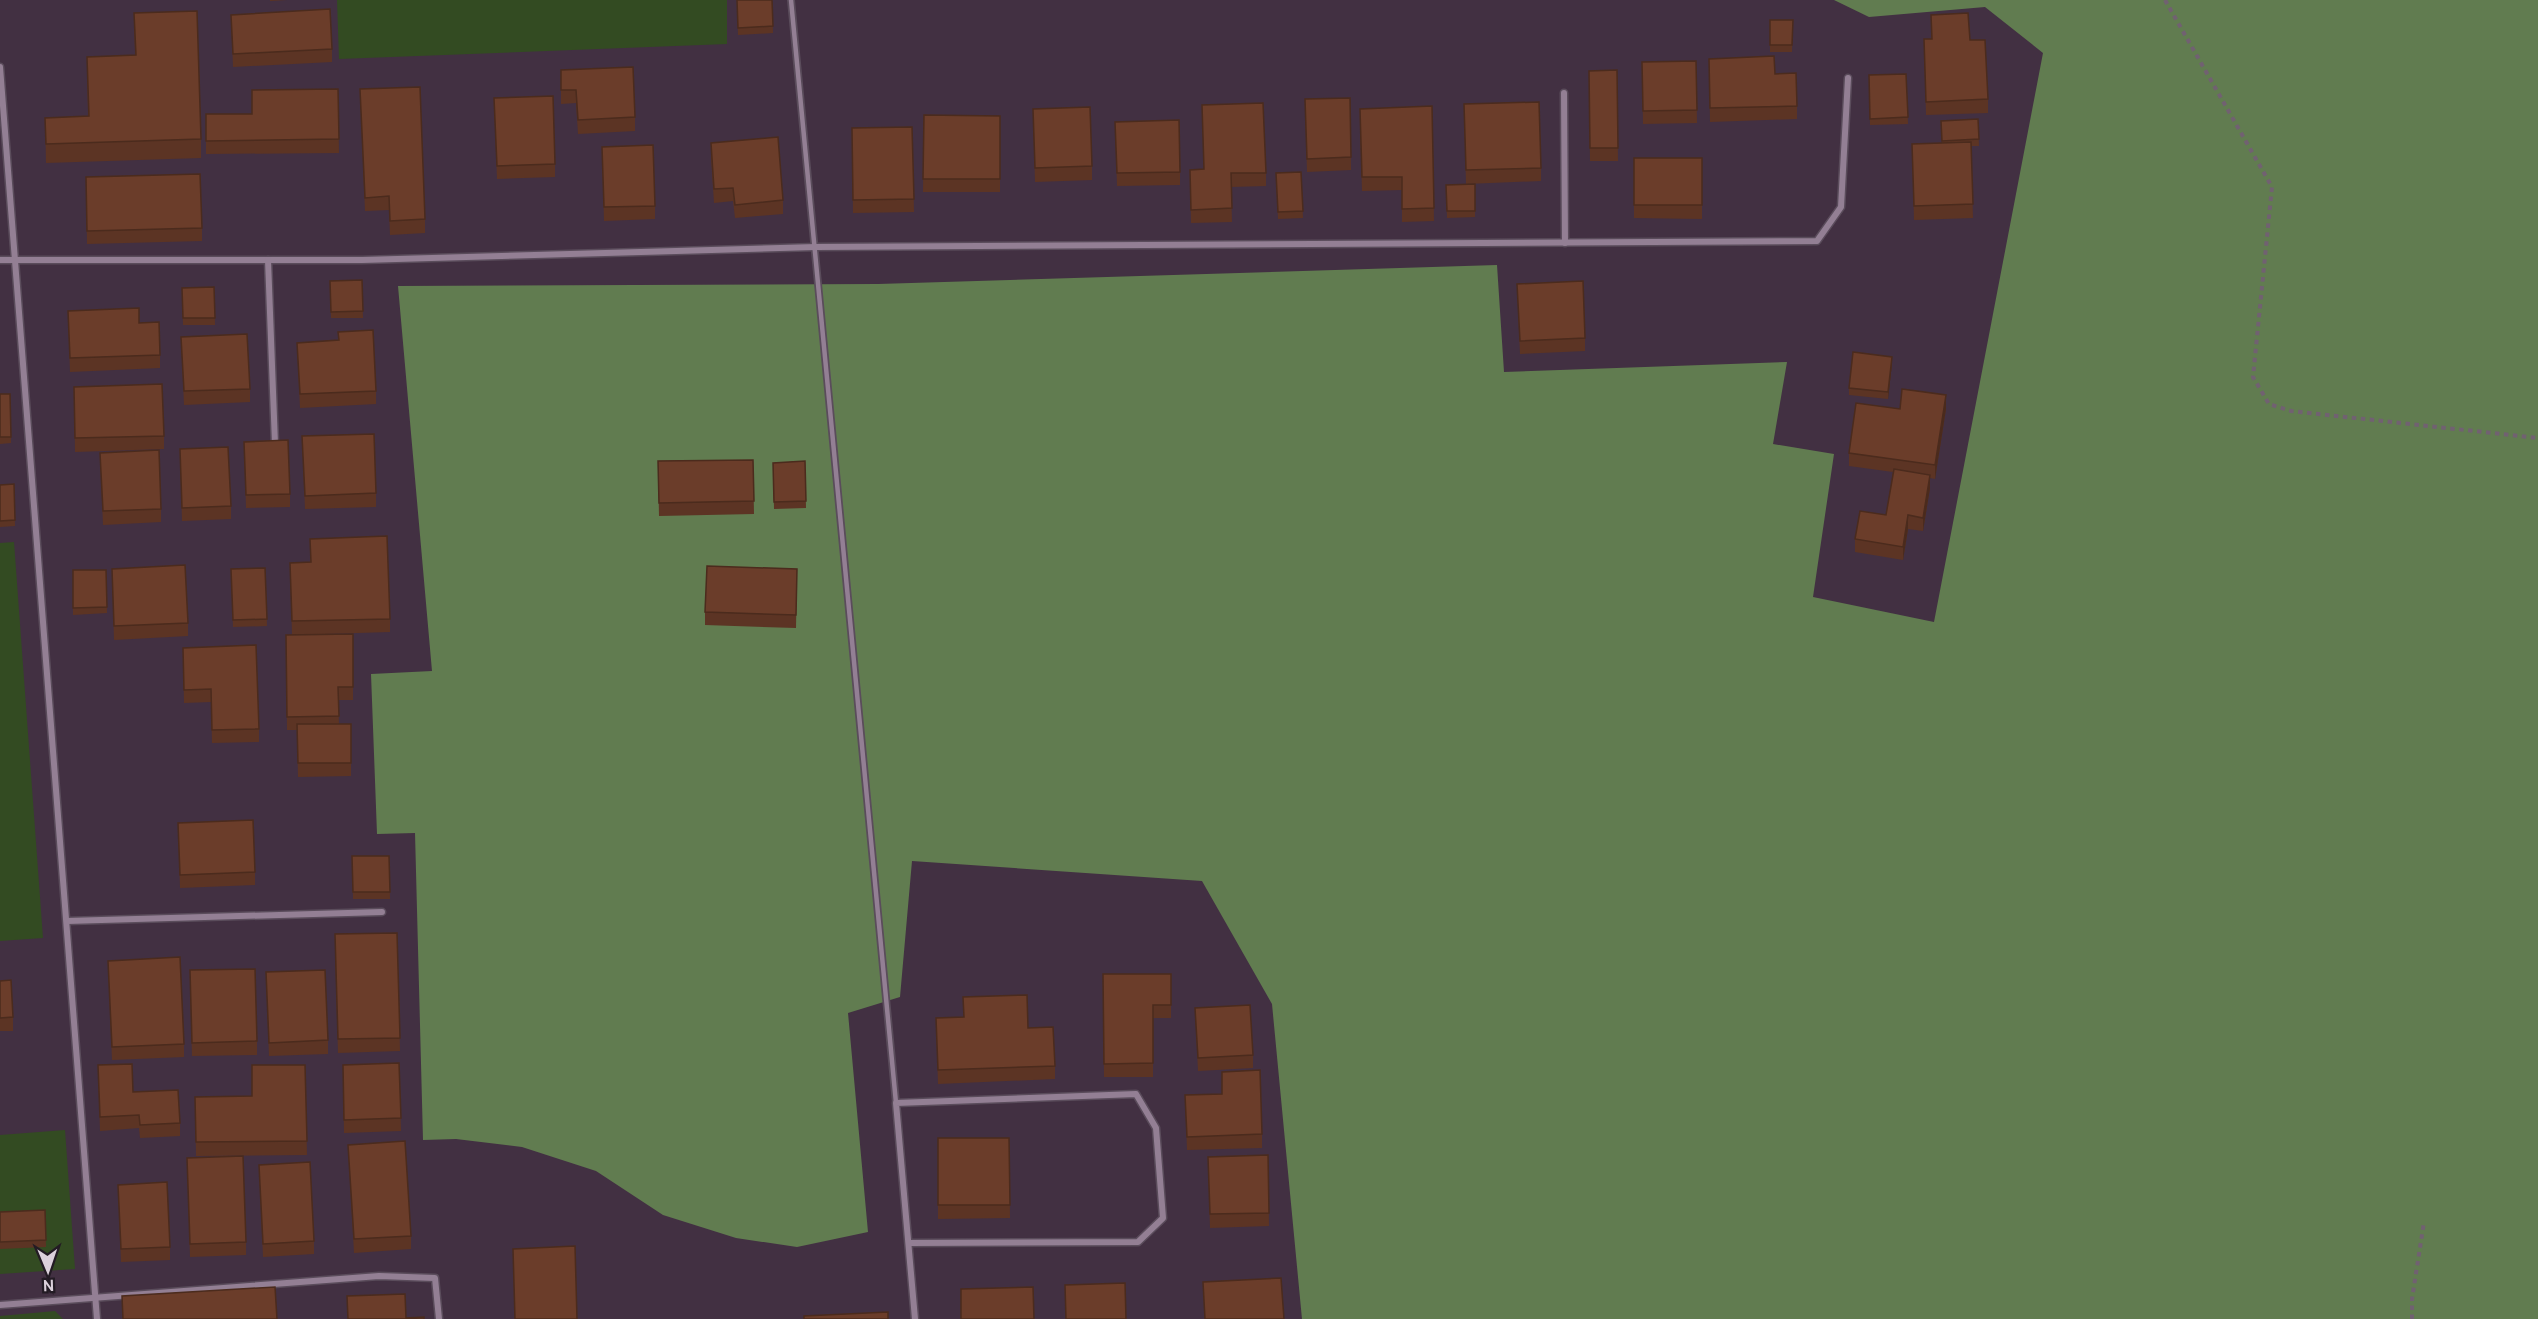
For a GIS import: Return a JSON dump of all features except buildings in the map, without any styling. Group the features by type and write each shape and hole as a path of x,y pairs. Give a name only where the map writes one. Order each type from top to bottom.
{"street":[{"path":"0,67 97,1319"},
{"path":"0,260 362,260 816,248 1817,241 1841,207 1848,78"},
{"path":"1564,93 1565,243"},
{"path":"268,260 275,444"},
{"path":"67,921 382,912"},
{"path":"910,1243 1138,1242 1163,1218 1156,1128 1136,1094 896,1103 915,1319"},
{"path":"0,1305 380,1276 435,1278 440,1319"}],"lane":[{"path":"791,0 896,1103"}],"path":[{"path":"2166,0 2272,187 2253,377 2269,404 2291,411 2538,438"},
{"path":"2412,1319 2412,1299 2424,1222"}],"green space":[{"path":"337,0 727,0 727,44 339,59"},
{"path":"1834,0 2538,0 2538,1319 1302,1319 1272,1004 1202,881 912,861 900,997 848,1013 868,1232 797,1247 736,1238 663,1215 596,1171 522,1147 456,1139 423,1140 415,833 377,834 371,674 432,671 398,286 878,284 1497,265 1504,372 1787,362 1773,444 1834,454 1813,597 1934,622 2043,53 1985,7 1869,17"},
{"path":"14,542 43,938 0,941 0,543"},
{"path":"65,1130 75,1269 0,1274 0,1135"},
{"path":"55,1311 63,1319 0,1319 0,1316"}]}
